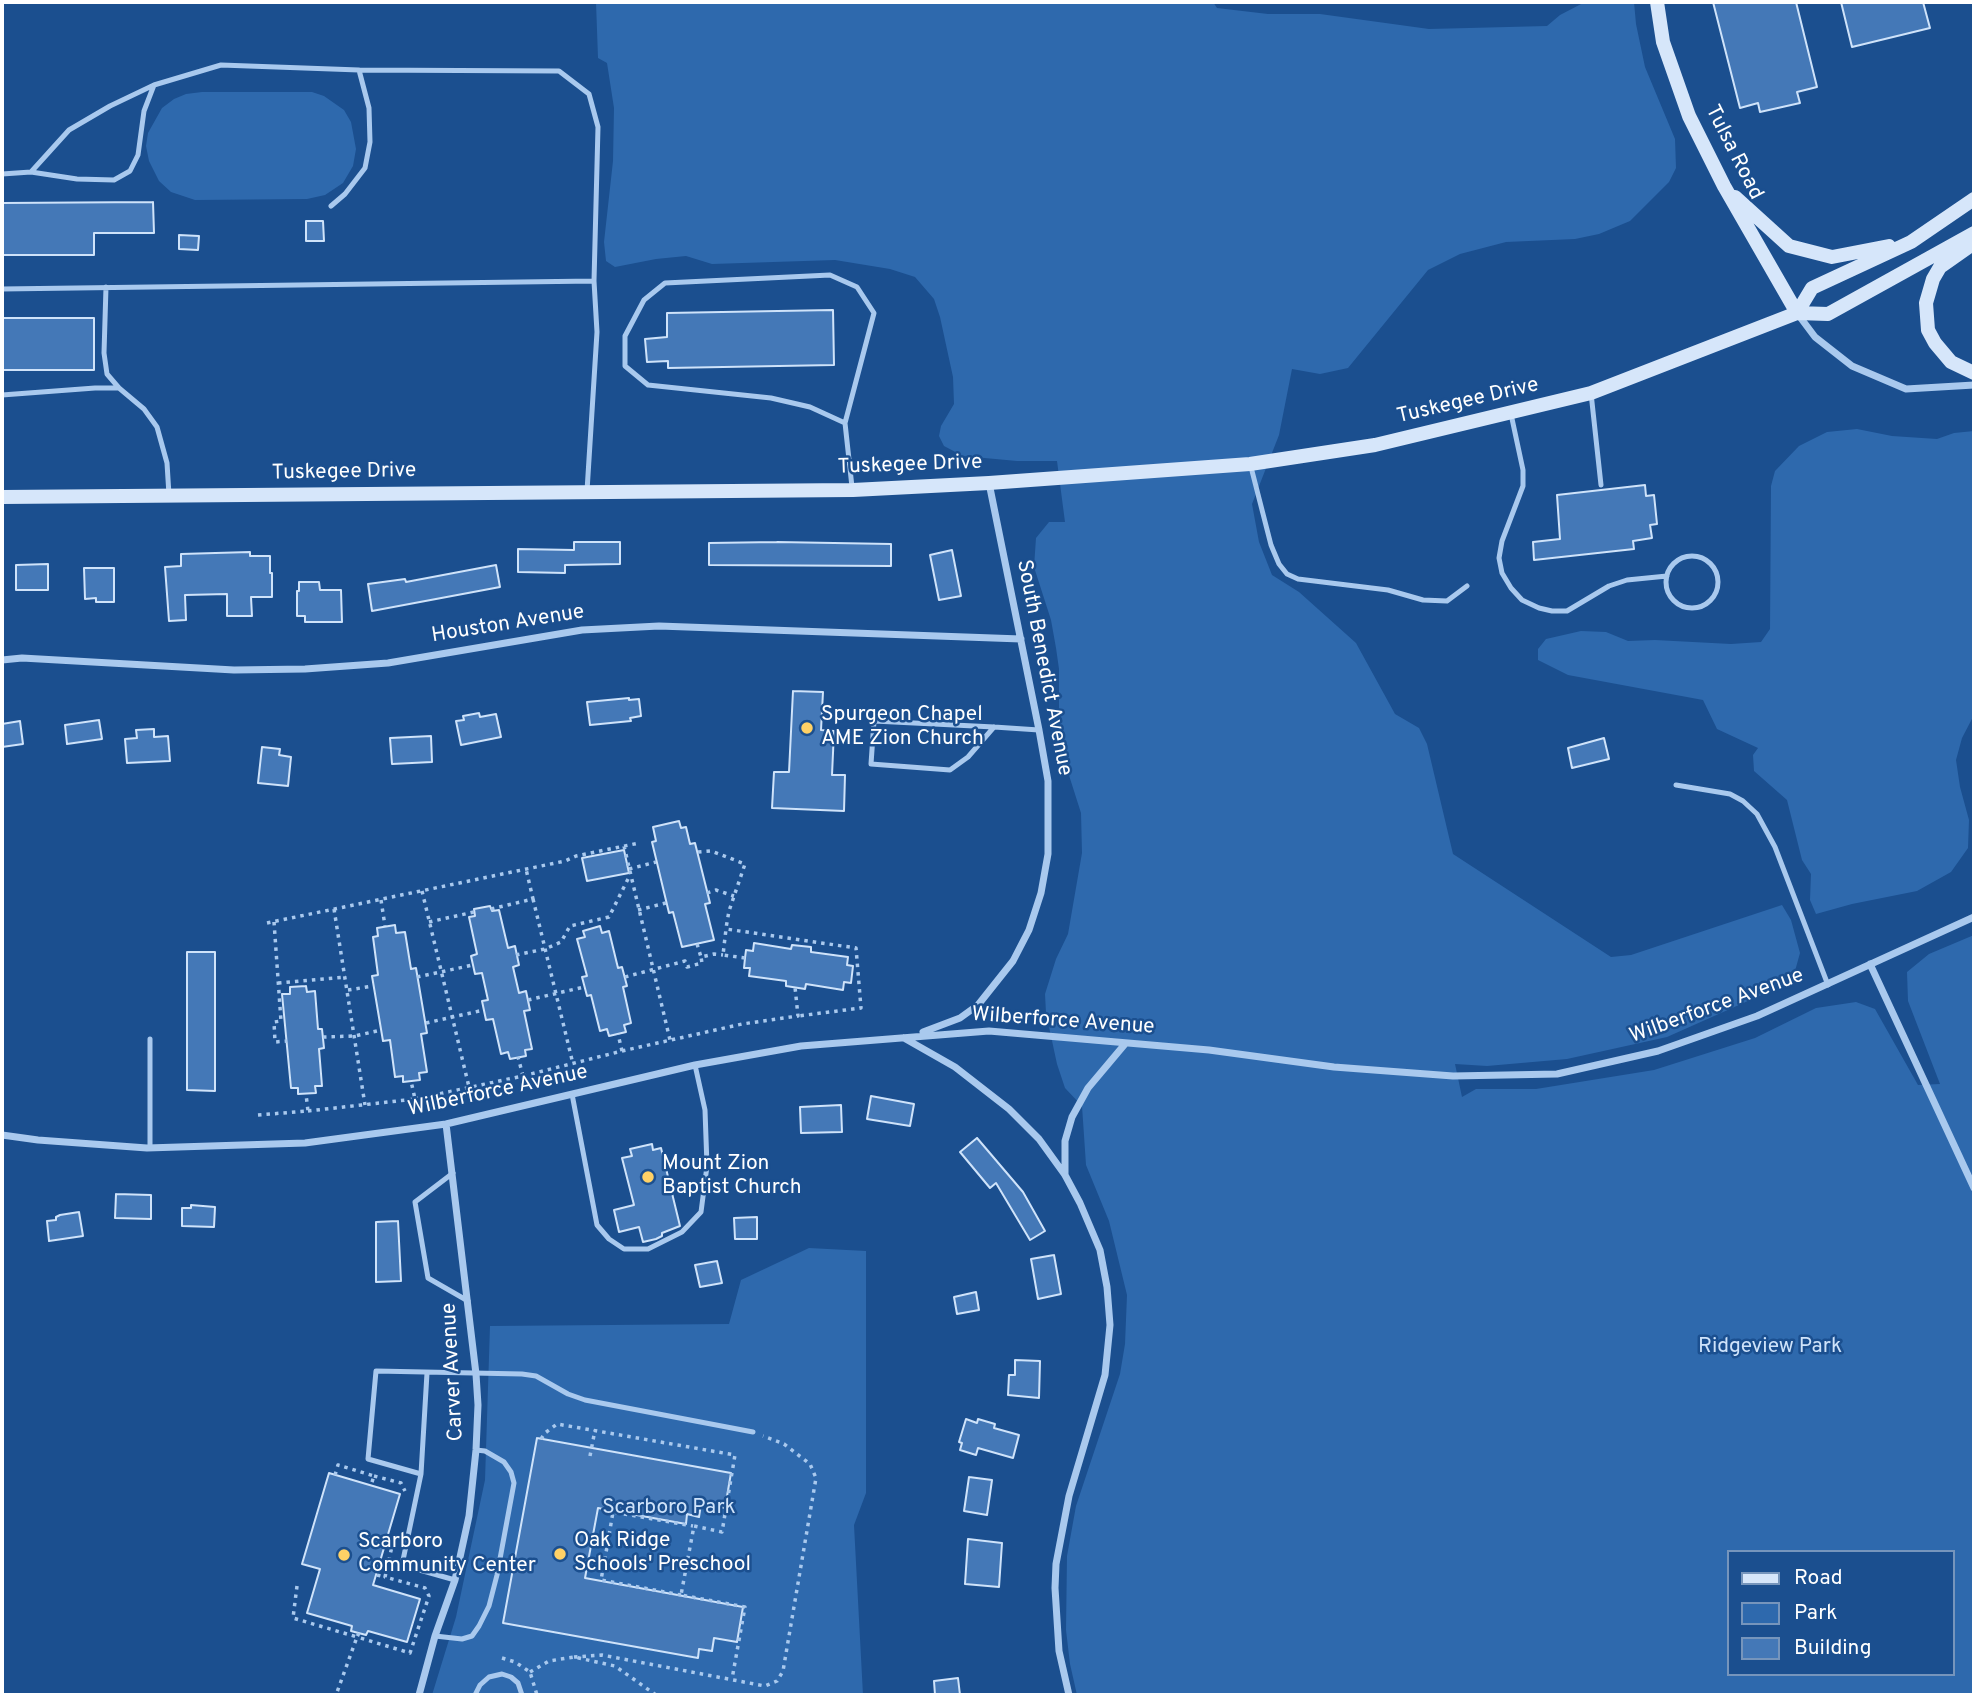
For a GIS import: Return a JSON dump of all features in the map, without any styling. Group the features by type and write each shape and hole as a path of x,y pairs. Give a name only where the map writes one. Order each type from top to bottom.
{"street":[{"name":"Tulsa Road","path":"1657,2 1663,42 1689,116 1724,186 1797,313"},
{"path":"1724,186 1789,246 1832,257 1912,242"},
{"path":"1974,199 1912,242 1812,288 1797,313 1815,337 1852,366 1906,389 1974,385"},
{"name":"Tuskegee Drive","path":"2,497 852,490 1250,464 1375,445 1591,393 1797,313 1828,314 1974,233"},
{"path":"1974,243 1940,267 1929,290 1926,317 1928,330 1935,343 1951,362 1974,373"},
{"name":"South Benedict Avenue","path":"902,1037 934,1029 960,1018 978,1005 1013,961 1028,930 1041,893 1048,854 1048,781 1040,730 989,483"},
{"name":"Houston Avenue","path":"2,660 22,658 234,670 305,669 388,663 582,630 659,626 1021,639"},
{"name":"Wilberforce Avenue","path":"2,1135 150,1148 305,1143 446,1124 695,1065 801,1046 989,1031 1209,1050 1334,1067 1453,1076 1557,1074 1658,1051 1757,1016 1974,916"},
{"path":"1870,964 1974,1188"},
{"path":"902,1037 955,1067 1009,1109 1039,1139 1065,1175 1100,1250 1110,1325 1105,1374 1069,1496 1056,1564 1059,1651 1069,1695"},
{"path":"1065,1175 1065,1141 1072,1117 1088,1088 1125,1044"},
{"name":"Carver Avenue","path":"419,1695 435,1636 455,1580 469,1516 476,1450 476,1374 446,1124"}],"lane":[{"path":"31,172 69,130 110,106 154,85 221,65 359,71 559,71 589,94 598,127 594,281 597,332 587,491"},
{"path":"331,206 345,194 365,168 370,142 369,108 359,71"},
{"path":"2,174 31,172 77,179 114,180 130,171 138,155 144,111 154,85"},
{"path":"845,423 810,407 771,398 648,385 625,366 625,336 644,300 665,282 830,275 857,287 874,313 845,423 852,490"},
{"path":"2,289 594,281"},
{"path":"106,287 107,374 144,409 157,427 167,463 169,496"},
{"path":"2,395 119,388"},
{"path":"1591,393 1601,485"},
{"path":"1511,414 1523,470 1523,486 1502,541 1499,558 1502,573 1510,588 1522,600 1539,608 1567,611 1609,586 1627,580 1667,576"},
{"path":"1250,464 1271,545 1279,564 1287,574 1298,579 1328,584 1388,590 1423,600 1447,601 1467,586"},
{"path":"1698,556 1712,565 1718,580 1717,589 1707,603 1699,606 1682,605 1669,593 1667,576 1670,568 1682,558 1698,556"},
{"path":"994,727 968,757 950,770 871,764 874,721 994,727 1040,730"},
{"path":"1676,785 1730,794 1743,801 1757,814 1775,847 1828,985"},
{"path":"150,1038 150,1148"},
{"path":"572,1094 597,1226 609,1239 624,1249 648,1249 682,1232 701,1212 707,1155 705,1110 695,1065"},
{"path":"453,1173 415,1202 428,1278 468,1301"},
{"path":"421,1474 368,1459 376,1371 522,1374 536,1377 585,1400 753,1432"},
{"path":"427,1373 421,1474 402,1565 455,1580"},
{"path":"435,1636 462,1639 472,1636 489,1606 498,1575 514,1483 504,1462 485,1451 476,1450"},
{"path":"475,1695 480,1685 489,1677 502,1674 518,1683 522,1695"}],"path":[{"path":"267,923 639,843"},
{"path":"624,846 670,1040"},
{"path":"698,852 711,851 745,864 726,929 723,955"},
{"path":"629,869 656,862"},
{"path":"526,869 573,1064"},
{"path":"516,955 545,949 561,942 570,926 608,917 630,875"},
{"path":"707,893 716,890 734,896"},
{"path":"422,891 469,1087"},
{"path":"491,909 533,899"},
{"path":"380,900 386,926"},
{"path":"638,910 666,903"},
{"path":"334,909 365,1105"},
{"path":"429,922 474,912"},
{"path":"274,922 281,1021 274,1022 275,1042 286,1041"},
{"path":"258,1115 415,1099 742,1024 861,1008 856,948 726,929"},
{"path":"625,977 685,961 687,967 702,963 697,944"},
{"path":"701,957 723,955 745,958"},
{"path":"418,977 473,965"},
{"path":"278,983 346,977"},
{"path":"348,990 373,986"},
{"path":"528,1000 584,987"},
{"path":"795,987 798,1016"},
{"path":"426,1023 484,1010"},
{"path":"323,1037 355,1036 381,1030"},
{"path":"618,1034 622,1051"},
{"path":"518,1057 523,1076"},
{"path":"411,1081 415,1099"},
{"path":"306,1094 308,1111"},
{"path":"541,1439 557,1424 735,1455 722,1532 613,1512 601,1580 745,1607 732,1679"},
{"path":"590,1456 594,1430"},
{"path":"530,1672 549,1661 602,1655 765,1686 777,1681 783,1671 816,1478 810,1464 784,1444 753,1432"},
{"path":"335,1475 338,1465 374,1476 371,1485"},
{"path":"681,1594 694,1527"},
{"path":"591,1544 607,1547"},
{"path":"377,1575 385,1577"},
{"path":"297,1586 293,1618 357,1637 336,1695"},
{"path":"414,1620 420,1622"},
{"path":"574,1657 615,1666 656,1695"}],"green space":[{"name":"Ridgeview Park","path":"596,2 1213,2 1217,8 1268,14 1320,14 1429,29 1547,26 1560,15 1585,2 1634,2 1645,67 1675,139 1676,168 1669,182 1630,221 1599,234 1575,239 1506,242 1460,254 1428,270 1348,368 1320,374 1292,369 1279,435 1252,504 1259,542 1272,575 1299,592 1356,643 1395,714 1419,728 1427,744 1453,854 1611,957 1631,955 1782,905 1791,920 1800,953 1795,971 1786,984 1667,1037 1567,1059 1487,1066 1455,1064 1462,1097 1476,1089 1536,1089 1654,1070 1755,1038 1816,1008 1856,1002 1875,1009 1918,1085 1940,1084 1908,1001 1907,972 1929,954 1974,935 1974,1695 1077,1695 1066,1630 1067,1556 1076,1506 1120,1374 1125,1344 1127,1295 1109,1221 1086,1165 1082,1106 1065,1088 1046,1013 1045,994 1056,959 1068,934 1082,853 1081,813 1067,769 1059,724 1059,669 1056,648 1051,620 1034,567 1036,538 1049,522 1065,522 1057,461 1017,461 963,456 944,446 939,436 941,426 954,404 953,377 934,299 915,277 890,269 835,260 712,264 686,256 615,267 606,261 604,242 613,161 614,108 607,63 598,58"},
{"path":"312,92 324,96 344,110 351,122 356,149 353,166 343,183 325,195 307,199 195,200 171,192 159,181 149,161 146,146 148,133 162,108 186,94"},
{"path":"1857,429 1892,436 1937,439 1954,433 1974,431 1974,715 1962,738 1956,760 1969,820 1968,848 1951,872 1917,891 1816,914 1810,900 1811,874 1802,860 1787,800 1754,771 1753,755 1758,748 1717,729 1703,700 1568,675 1538,660 1538,649 1546,639 1581,631 1606,632 1628,641 1731,644 1761,642 1770,629 1771,486 1775,471 1799,446 1827,432"},
{"name":"Scarboro Park","path":"809,1248 866,1251 866,1493 854,1525 863,1695 432,1695 456,1617 485,1480 490,1326 729,1324 741,1280"}],"building":[{"path":"1713,2 1796,2 1817,87 1797,92 1800,103 1760,112 1758,103 1740,108"},
{"path":"1841,2 1923,2 1930,28 1852,47"},
{"path":"153,202 154,233 94,233 94,255 2,255 2,203"},
{"path":"306,221 323,221 324,241 306,241"},
{"path":"179,235 199,236 198,250 179,249"},
{"path":"833,310 834,365 668,368 668,361 647,362 645,339 667,337 667,313"},
{"path":"2,318 94,318 94,370 2,370"},
{"path":"1645,485 1646,496 1654,495 1657,524 1650,525 1652,538 1633,541 1634,549 1534,560 1533,542 1560,539 1557,495"},
{"path":"574,542 620,542 620,564 565,565 565,573 518,572 518,549 574,550"},
{"path":"709,543 891,544 891,566 709,565"},
{"path":"952,550 961,596 939,600 930,555"},
{"path":"250,552 250,556 270,556 272,573 272,597 251,597 252,616 227,616 227,594 185,595 186,620 169,621 165,567 181,566 181,554"},
{"path":"48,564 48,590 16,590 16,565"},
{"path":"496,565 500,587 372,611 368,584 405,579 406,582"},
{"path":"84,568 114,568 114,602 96,602 96,598 85,599"},
{"path":"299,582 319,582 320,590 341,590 342,622 305,622 305,616 297,616"},
{"path":"793,691 823,692 821,730 834,731 832,775 845,775 844,811 772,808 774,772 789,772"},
{"path":"639,699 641,716 630,718 631,721 590,725 587,702"},
{"path":"479,713 480,717 496,714 501,737 461,745 456,721 464,720 463,716"},
{"path":"99,720 102,739 67,744 65,725"},
{"path":"20,721 23,744 2,747 2,724"},
{"path":"154,729 154,737 168,736 170,761 127,763 125,739 137,738 136,730"},
{"path":"431,736 432,762 392,764 390,738"},
{"path":"1604,738 1609,759 1572,768 1568,748"},
{"path":"262,747 280,749 279,755 291,757 288,786 258,783"},
{"path":"679,821 681,828 686,827 690,844 695,843 710,903 705,904 714,940 682,947 673,912 669,913 652,842 656,841 653,827"},
{"path":"624,850 629,873 587,881 582,858"},
{"path":"490,906 492,911 499,910 508,948 515,946 519,965 513,967 519,993 526,991 530,1010 524,1011 532,1049 525,1050 526,1056 510,1059 508,1052 501,1054 493,1019 486,1020 482,1001 488,1000 482,973 475,974 471,956 477,954 469,917 475,916 474,909"},
{"path":"395,925 396,933 405,932 411,969 416,968 427,1033 421,1034 427,1072 419,1073 420,1080 403,1082 403,1076 395,1077 390,1040 383,1041 372,976 378,975 373,937 378,936 377,928"},
{"path":"600,926 602,933 609,931 618,968 622,967 627,986 623,987 631,1023 624,1025 626,1032 609,1036 607,1029 600,1031 591,995 587,996 582,977 587,976 577,939 585,937 583,931"},
{"path":"754,943 791,949 792,945 811,947 811,952 848,957 847,965 853,966 851,983 844,982 843,990 806,984 805,989 786,986 786,981 749,976 750,968 744,968 746,950 753,951"},
{"path":"187,952 215,952 215,1091 187,1090"},
{"path":"306,986 307,992 315,991 318,1029 322,1029 324,1048 319,1049 322,1086 315,1086 316,1093 298,1094 298,1088 291,1088 282,994 290,994 290,987"},
{"path":"871,1096 914,1104 910,1126 867,1119"},
{"path":"841,1105 842,1132 801,1133 800,1107"},
{"path":"977,1138 1023,1192 1045,1231 1030,1240 996,1183 990,1188 960,1152"},
{"path":"652,1144 653,1150 661,1148 680,1226 662,1233 662,1236 656,1239 643,1242 639,1227 619,1232 614,1210 634,1205 622,1158 632,1156 630,1149"},
{"path":"116,1194 151,1195 151,1219 115,1218"},
{"path":"191,1205 215,1207 214,1227 182,1226 182,1208 191,1208"},
{"path":"79,1212 83,1236 49,1241 47,1221 56,1220 60,1215"},
{"path":"757,1217 757,1239 735,1239 734,1218"},
{"path":"398,1221 401,1281 376,1282 376,1222"},
{"path":"1054,1255 1061,1294 1038,1299 1031,1259"},
{"path":"717,1261 722,1283 700,1287 695,1265"},
{"path":"976,1292 979,1310 957,1314 954,1297"},
{"path":"1015,1360 1040,1361 1039,1398 1008,1395 1009,1375 1015,1375"},
{"path":"966,1419 995,1424 994,1428 1019,1435 1013,1458 978,1448 976,1455 960,1450 962,1443 959,1442"},
{"name":"Oak Ridge Schools' Preschool","path":"537,1438 731,1473 725,1508 701,1504 699,1517 687,1514 686,1524 598,1508 585,1578 743,1607 737,1642 714,1638 712,1651 699,1649 698,1658 503,1623"},
{"name":"Scarboro Community Center","path":"329,1473 400,1494 373,1585 420,1599 407,1642 368,1631 366,1635 351,1631 352,1626 307,1613 320,1569 302,1564"},
{"path":"969,1477 992,1480 987,1515 964,1511"},
{"path":"968,1539 1002,1543 999,1587 965,1584"},
{"path":"958,1678 960,1695 935,1695 934,1681"}],"place":[{"name":"Spurgeon Chapel AME Zion Church","path":"807,728"},
{"name":"Mount Zion Baptist Church","path":"648,1177"},
{"name":"Oak Ridge Schools' Preschool","path":"560,1554"},
{"name":"Scarboro Community Center","path":"344,1555"}]}
